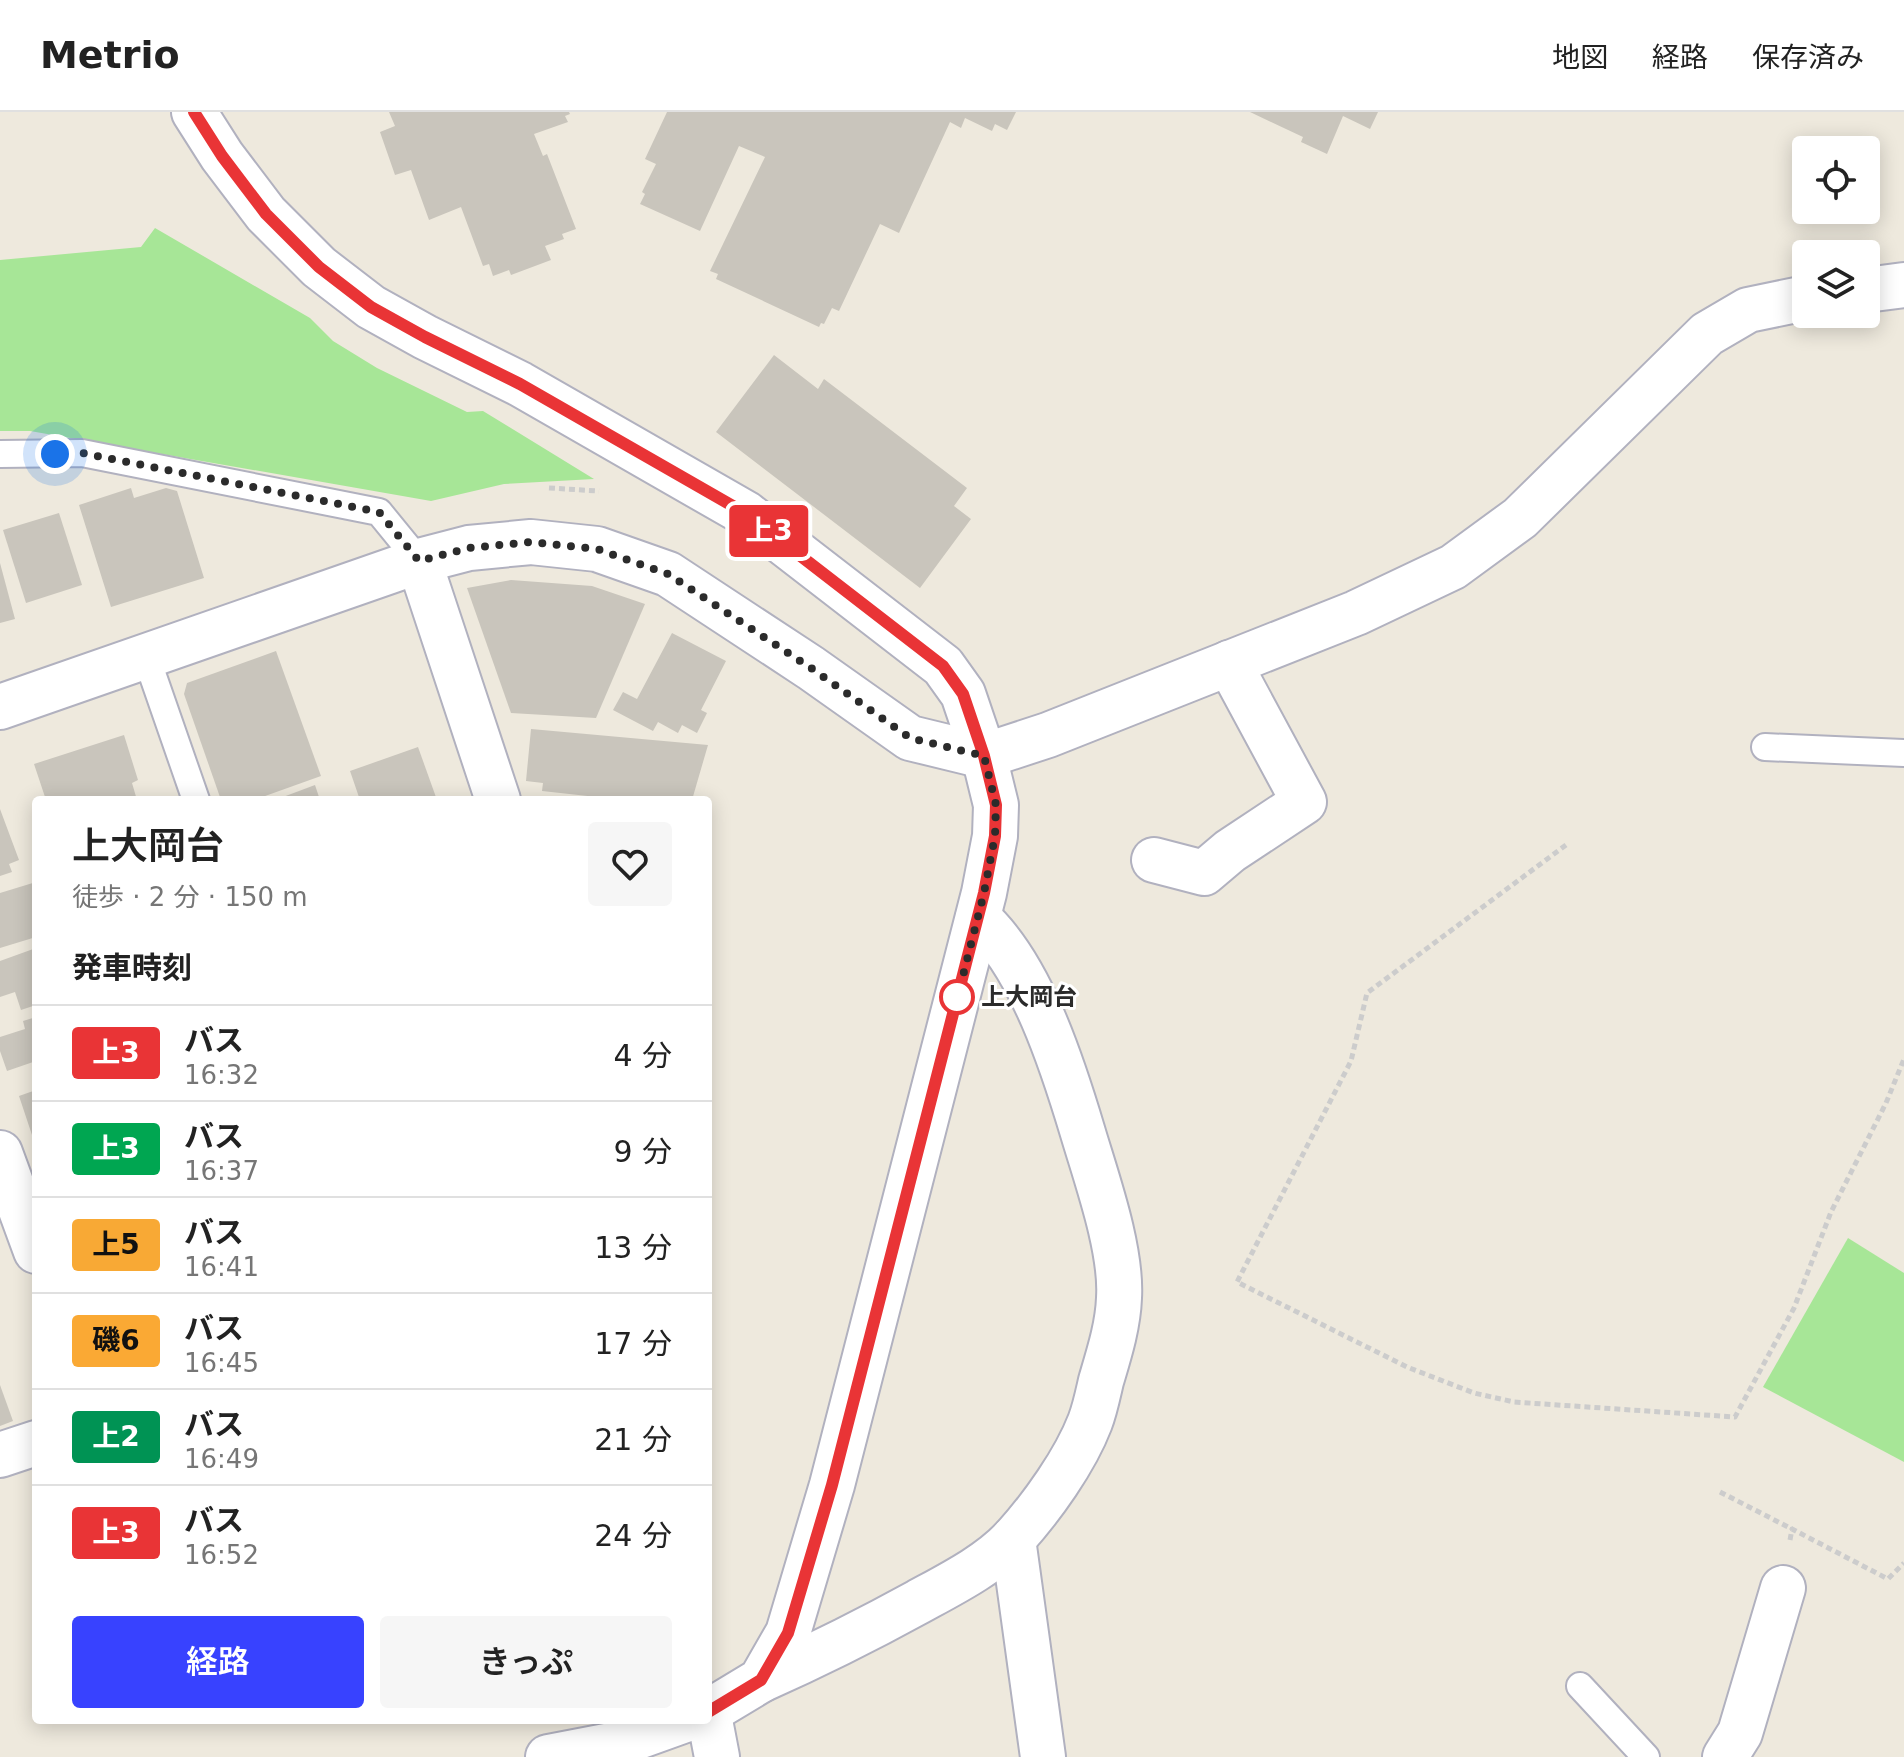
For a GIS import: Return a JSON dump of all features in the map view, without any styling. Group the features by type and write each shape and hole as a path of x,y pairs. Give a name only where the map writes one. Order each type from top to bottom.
{"street":[{"path":"194,112 222,156 266,214 319,267 371,307 520,384 745,513 943,666 963,694 984,756 996,805 995,836 978,918 828,1498 788,1633 761,1680"},
{"path":"1880,288 1904,285"},
{"path":"0,707 419,561 469,548 531,542 597,549 668,574 811,668 910,738 984,756 1048,735 1401,594 1453,567 1520,518 1707,334 1748,310 1792,301"},
{"path":"419,561 497,796"},
{"path":"1154,860 1204,873 1230,851 1304,802 1229,663"},
{"path":"712,1708 955,1582 1013,1539 1068,1466 1090,1422 1112,1344 1120,1297 1115,1251 1075,1106 1045,1025 1014,962 993,932 978,918"},
{"path":"0,1153 32,1240"},
{"path":"0,1455 32,1444"},
{"path":"1013,1539 1043,1757"},
{"path":"1725,1757 1740,1733 1783,1588"},
{"path":"548,1757 621,1743 673,1724"},
{"path":"706,1724 717,1757"}],"lane":[{"path":"0,454 82,453 379,512 419,561"},
{"path":"146,656 195,796"},
{"path":"1765,747 1904,753"},
{"path":"1580,1686 1646,1757"}],"path":[{"path":"1566,845 1367,993 1351,1061 1237,1282 1407,1367 1474,1393 1514,1402 1735,1417 1794,1308 1831,1212 1886,1103 1904,1059"},
{"path":"1720,1492 1888,1579 1904,1563"},
{"path":"1783,1588 1792,1529"}],"green space":[{"path":"155,228 310,318 333,341 377,368 467,412 483,411 594,479 504,484 431,501 30,431 0,431 0,260 141,247"},
{"path":"1848,1238 1904,1273 1904,1462 1763,1387"}],"building":[{"path":"389,112 569,112 565,116 568,122 534,134 543,156 547,154 576,229 562,234 564,239 545,246 551,260 511,275 509,270 493,276 489,264 483,266 461,207 429,220 411,170 395,175 380,132 395,126"},
{"path":"667,112 1016,112 1007,130 995,124 992,131 965,118 961,128 950,122 899,233 880,224 839,311 832,308 824,324 821,323 819,327 716,279 718,274 710,271 765,157 739,146 700,231 640,204 645,194 642,192 656,164 645,159"},
{"path":"1250,112 1378,112 1370,129 1343,116 1327,154 1301,142 1303,137"},
{"path":"774,355 818,389 824,379 967,488 954,506 971,519 920,588 716,432"},
{"path":"131,488 134,498 166,488 177,491 204,578 111,607 79,505"},
{"path":"59,513 82,585 26,603 3,530"},
{"path":"0,563 15,619 0,623"},
{"path":"511,580 592,586 645,604 596,718 511,713 467,588"},
{"path":"672,633 726,661 701,710 707,713 697,733 682,725 678,733 658,722 653,731 613,710 623,692 637,699"},
{"path":"276,651 321,776 265,796 220,796 184,694 187,683"},
{"path":"531,729 708,745 693,796 588,796 542,791 543,783 526,781"},
{"path":"124,735 138,780 132,783 136,796 45,796 34,764"},
{"path":"418,747 436,796 359,796 350,771"},
{"path":"315,785 319,796 286,796"},
{"path":"0,809 19,860 9,864 12,872 0,876"},
{"path":"32,883 32,938 0,948 0,893"},
{"path":"32,949 32,1006 21,1010 15,992 0,997 0,961"},
{"path":"32,1018 32,1062 7,1071 0,1051 0,1037 25,1029 23,1021"},
{"path":"32,1091 32,1135 19,1096"},
{"path":"0,1385 13,1421 0,1426"}],"bus line":[{"name":"上3","path":"194,112 222,156 266,214 319,267 371,307 520,384 745,513 943,666 963,694 984,756 996,805 995,836 984,893 810,1562 788,1633 761,1680 712,1710"}],"place":[{"name":"上大岡台","path":"957,997"}],"route":[{"path":"55,454 82,453 379,512 419,561 469,548 531,542 597,549 668,574 811,668 910,738 984,756 996,805 995,836 955,1007 957,997"}]}
